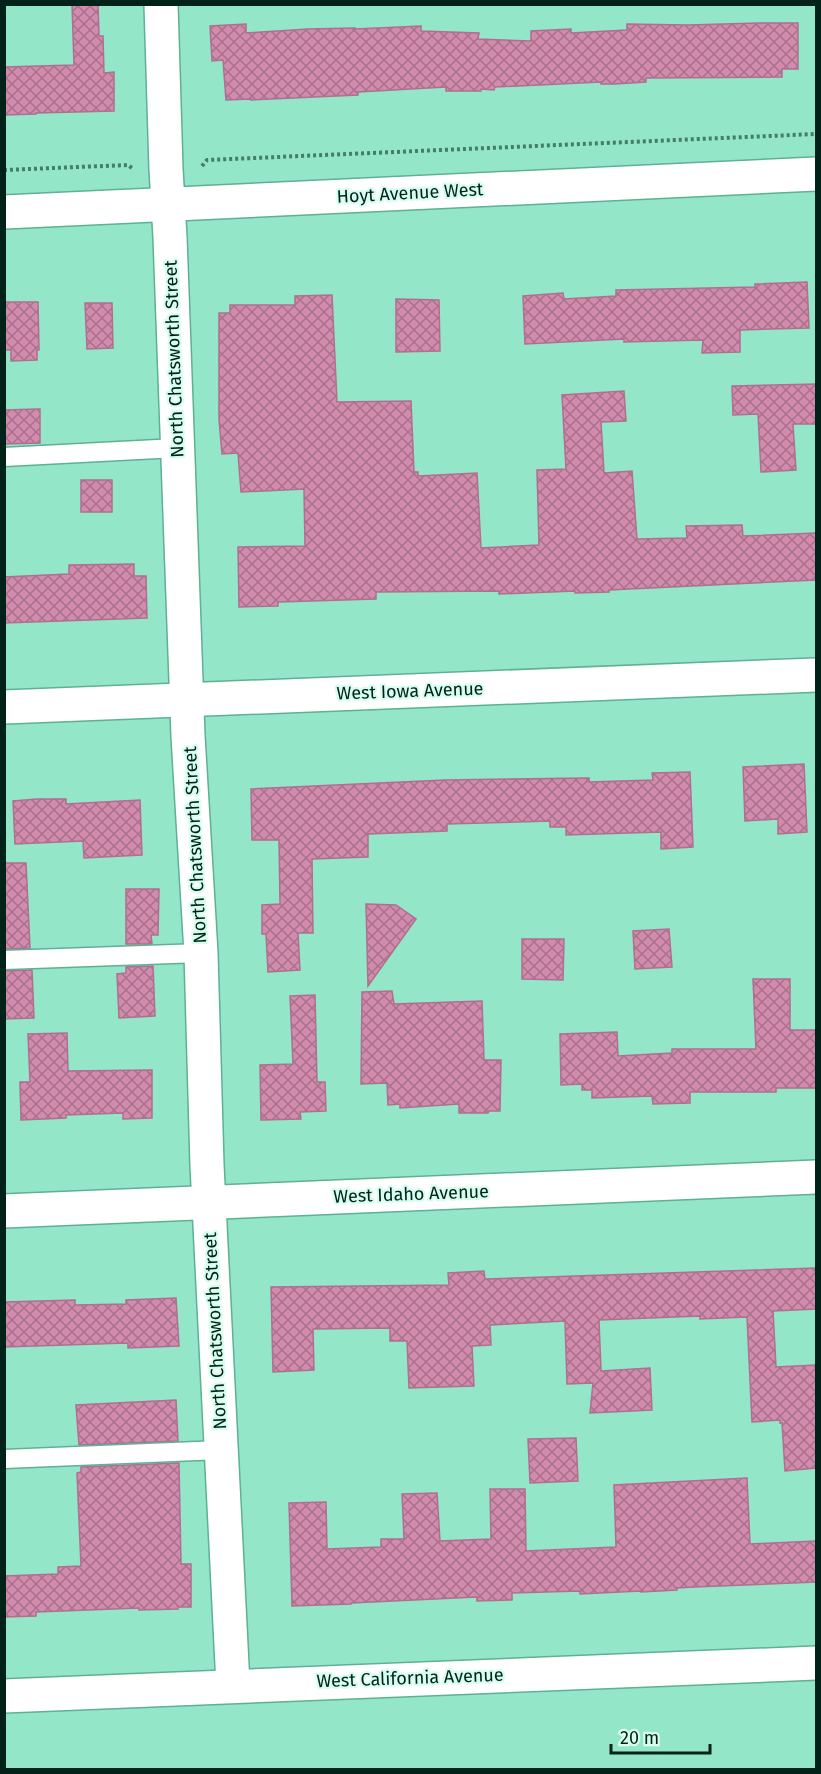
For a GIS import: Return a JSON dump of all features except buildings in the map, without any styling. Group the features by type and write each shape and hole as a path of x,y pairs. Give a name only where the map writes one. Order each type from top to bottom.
{"street":[{"name":"North Chatsworth Street","path":"161,4 187,700 201,953 209,1202 232,1685"},
{"name":"Hoyt Avenue West","path":"4,212 816,174"},
{"name":"West Iowa Avenue","path":"4,707 816,675"},
{"name":"West Idaho Avenue","path":"4,1211 816,1177"},
{"name":"West California Avenue","path":"4,1696 816,1663"}],"lane":[{"path":"4,457 177,448"},
{"path":"4,960 201,953"},
{"path":"4,1459 221,1450"}],"path":[{"path":"202,166 207,160 816,134"},
{"path":"4,170 128,165 133,169"}]}
